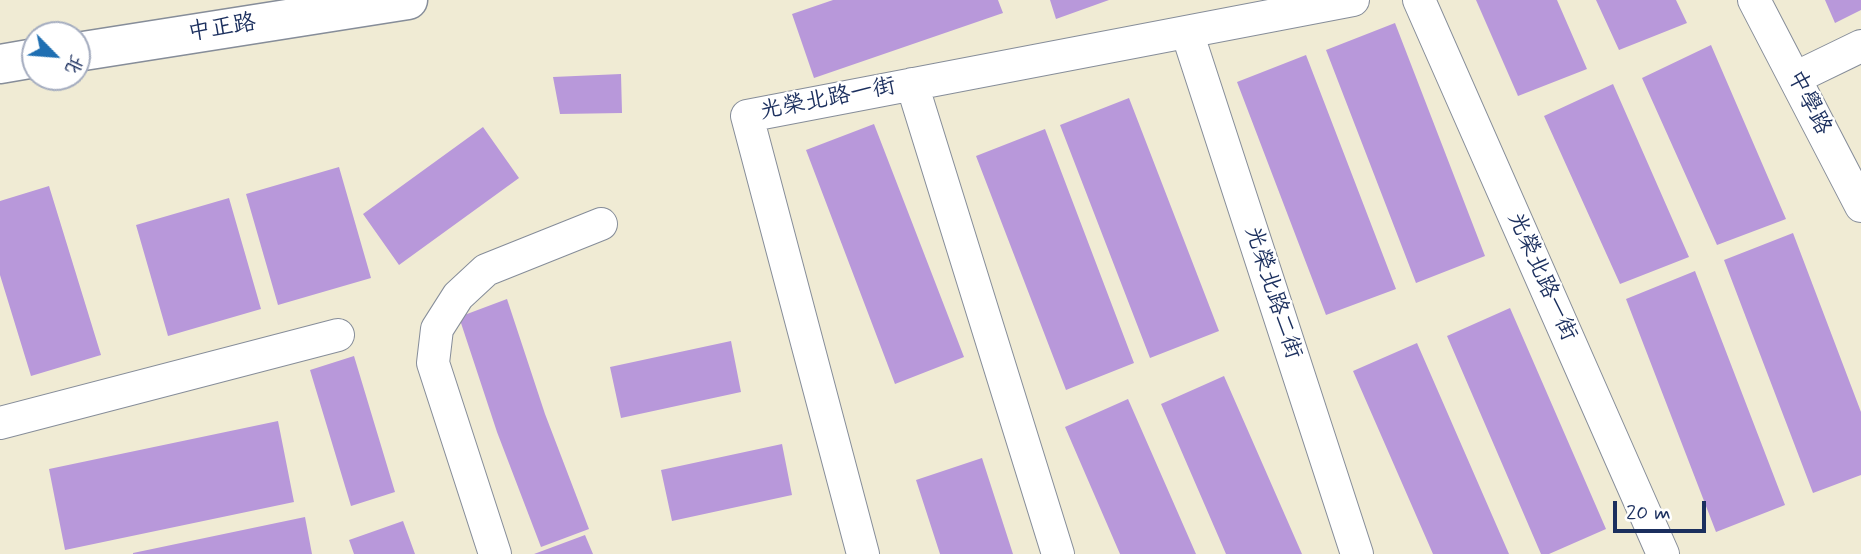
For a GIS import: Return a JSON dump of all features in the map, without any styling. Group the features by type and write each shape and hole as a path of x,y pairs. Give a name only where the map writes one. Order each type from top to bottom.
{"main road":[{"name":"中正路","path":"91,50 408,0"},
{"path":"0,64 21,60"}],"street":[{"name":"光榮北路一街","path":"863,554 747,116 1353,0"},
{"name":"光榮北路一街","path":"1419,0 1663,554"},
{"name":"中學路","path":"1754,0 1861,206"},
{"name":"光榮北路二街","path":"1187,32 1357,554"},
{"path":"1795,78 1861,47"},
{"path":"912,84 1058,554"},
{"path":"495,554 433,363 438,329 458,296 486,270 601,224"},
{"path":"0,423 338,335"}],"building":[{"path":"833,0 998,0 1003,13 814,78 792,14"},
{"path":"1050,0 1109,0 1056,19"},
{"path":"1476,0 1557,0 1587,69 1518,96"},
{"path":"1596,0 1676,0 1687,23 1619,50"},
{"path":"1825,0 1861,0 1861,10 1835,23"},
{"path":"1395,23 1485,256 1416,283 1326,50"},
{"path":"1711,45 1786,219 1717,245 1642,78"},
{"path":"1306,55 1396,289 1326,315 1237,82"},
{"path":"621,74 622,113 560,114 553,77"},
{"path":"1613,84 1689,257 1620,284 1544,116"},
{"path":"1129,98 1219,331 1150,358 1060,125"},
{"path":"874,124 964,357 895,384 806,150"},
{"path":"483,127 519,178 399,265 363,214"},
{"path":"1045,129 1134,363 1066,390 976,156"},
{"path":"339,167 371,278 278,305 246,194"},
{"path":"49,186 101,355 31,376 0,275 0,201"},
{"path":"229,198 261,309 168,336 136,225"},
{"path":"1793,233 1861,412 1861,475 1813,493 1724,260"},
{"path":"1695,271 1785,505 1716,532 1626,299"},
{"path":"507,299 545,414 589,529 541,547 497,432 459,317"},
{"path":"1510,308 1606,529 1549,554 1541,554 1447,336"},
{"path":"731,341 741,392 621,418 610,367"},
{"path":"1417,343 1509,554 1433,554 1353,371"},
{"path":"354,356 395,492 351,506 310,370"},
{"path":"1224,376 1302,554 1226,554 1161,404"},
{"path":"1128,399 1196,554 1120,554 1065,427"},
{"path":"278,421 294,502 65,550 49,469"},
{"path":"782,444 792,495 672,521 661,470"},
{"path":"982,458 1013,554 940,554 916,480"},
{"path":"305,517 312,554 133,554 133,553"},
{"path":"403,521 415,554 354,554 349,540"},
{"path":"585,535 593,554 534,554"}]}
